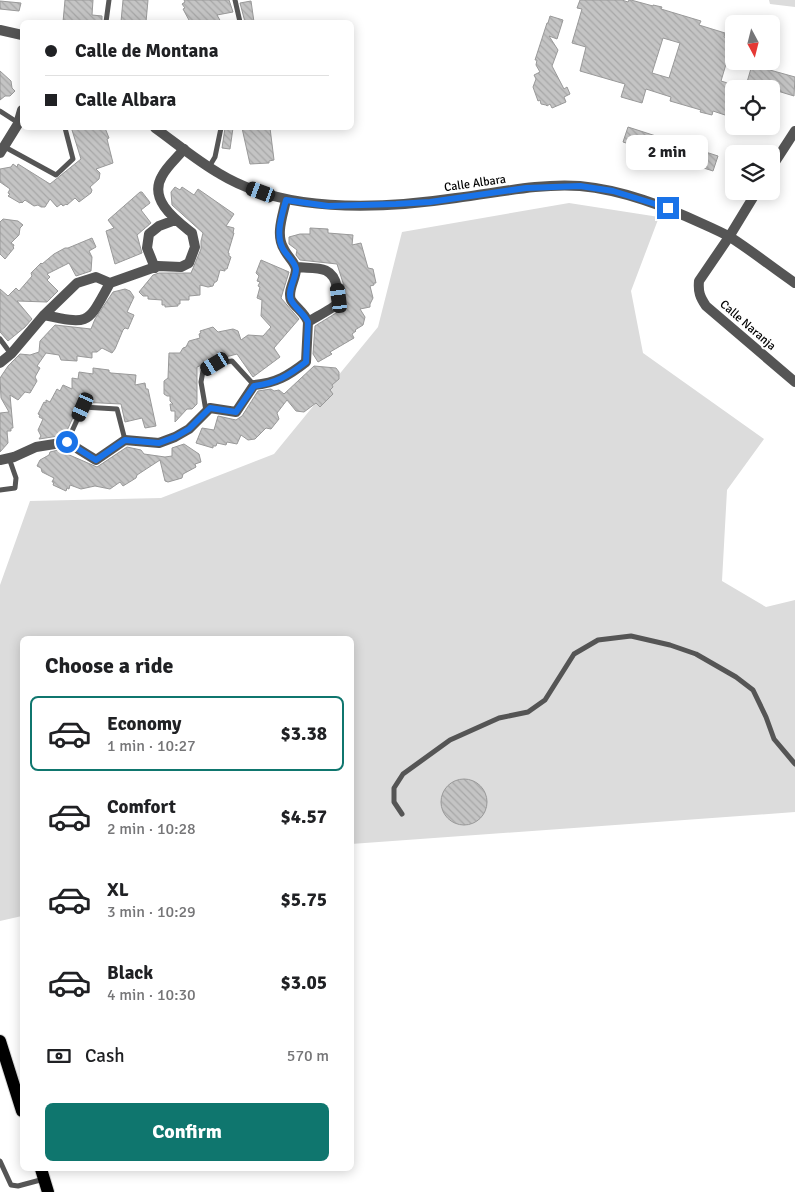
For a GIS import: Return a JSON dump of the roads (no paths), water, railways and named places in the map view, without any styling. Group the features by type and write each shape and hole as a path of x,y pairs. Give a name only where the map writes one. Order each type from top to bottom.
{"main road":[{"path":"0,1042 20,1105"},
{"path":"43,1174 48,1192"}],"street":[{"path":"0,30 20,35"},
{"path":"1,148 20,124"},
{"name":"Calle Albara","path":"158,130 209,167 233,181 286,200 328,206 430,202 526,188 580,186 613,191 668,208 729,237 795,283"},
{"path":"780,154 795,131"},
{"path":"0,363 11,354 44,315 77,283 96,277 110,283 155,268 181,267 189,263 195,247 192,233 175,220 162,204 159,186 162,176 184,149"},
{"path":"8,458 36,448 67,442 96,460 125,440 159,443 189,429 210,408 236,412 254,386 271,383 306,362 308,322 306,316 291,299 290,293 296,267 282,248 280,241 279,231 286,200"},
{"path":"729,237 752,200"},
{"path":"155,268 146,248 149,234 159,226 175,220"},
{"name":"Calle Naranja","path":"729,237 699,281 698,290 700,298 706,306 795,382"},
{"path":"296,267 326,270 330,272 337,287 339,298 336,305 308,322"},
{"path":"44,315 74,322 83,320 93,314 110,283"}],"lane":[{"path":"106,20 109,0"},
{"path":"235,0 240,20"},
{"path":"0,111 20,124"},
{"path":"1,148 56,176 73,160 66,130"},
{"path":"209,167 215,157 221,130"},
{"path":"0,340 11,354"},
{"path":"206,412 201,382 203,371 215,364 232,361 254,386"},
{"path":"67,442 83,407 117,409 125,440"},
{"path":"0,490 15,488 16,478 8,458"},
{"path":"402,814 394,802 394,788 403,774 450,740 499,718 528,712 545,700 574,654 598,640 631,636 670,645 696,654 736,677 753,690 774,739 795,764"},
{"path":"0,1160 11,1185 18,1186 43,1174"}]}
